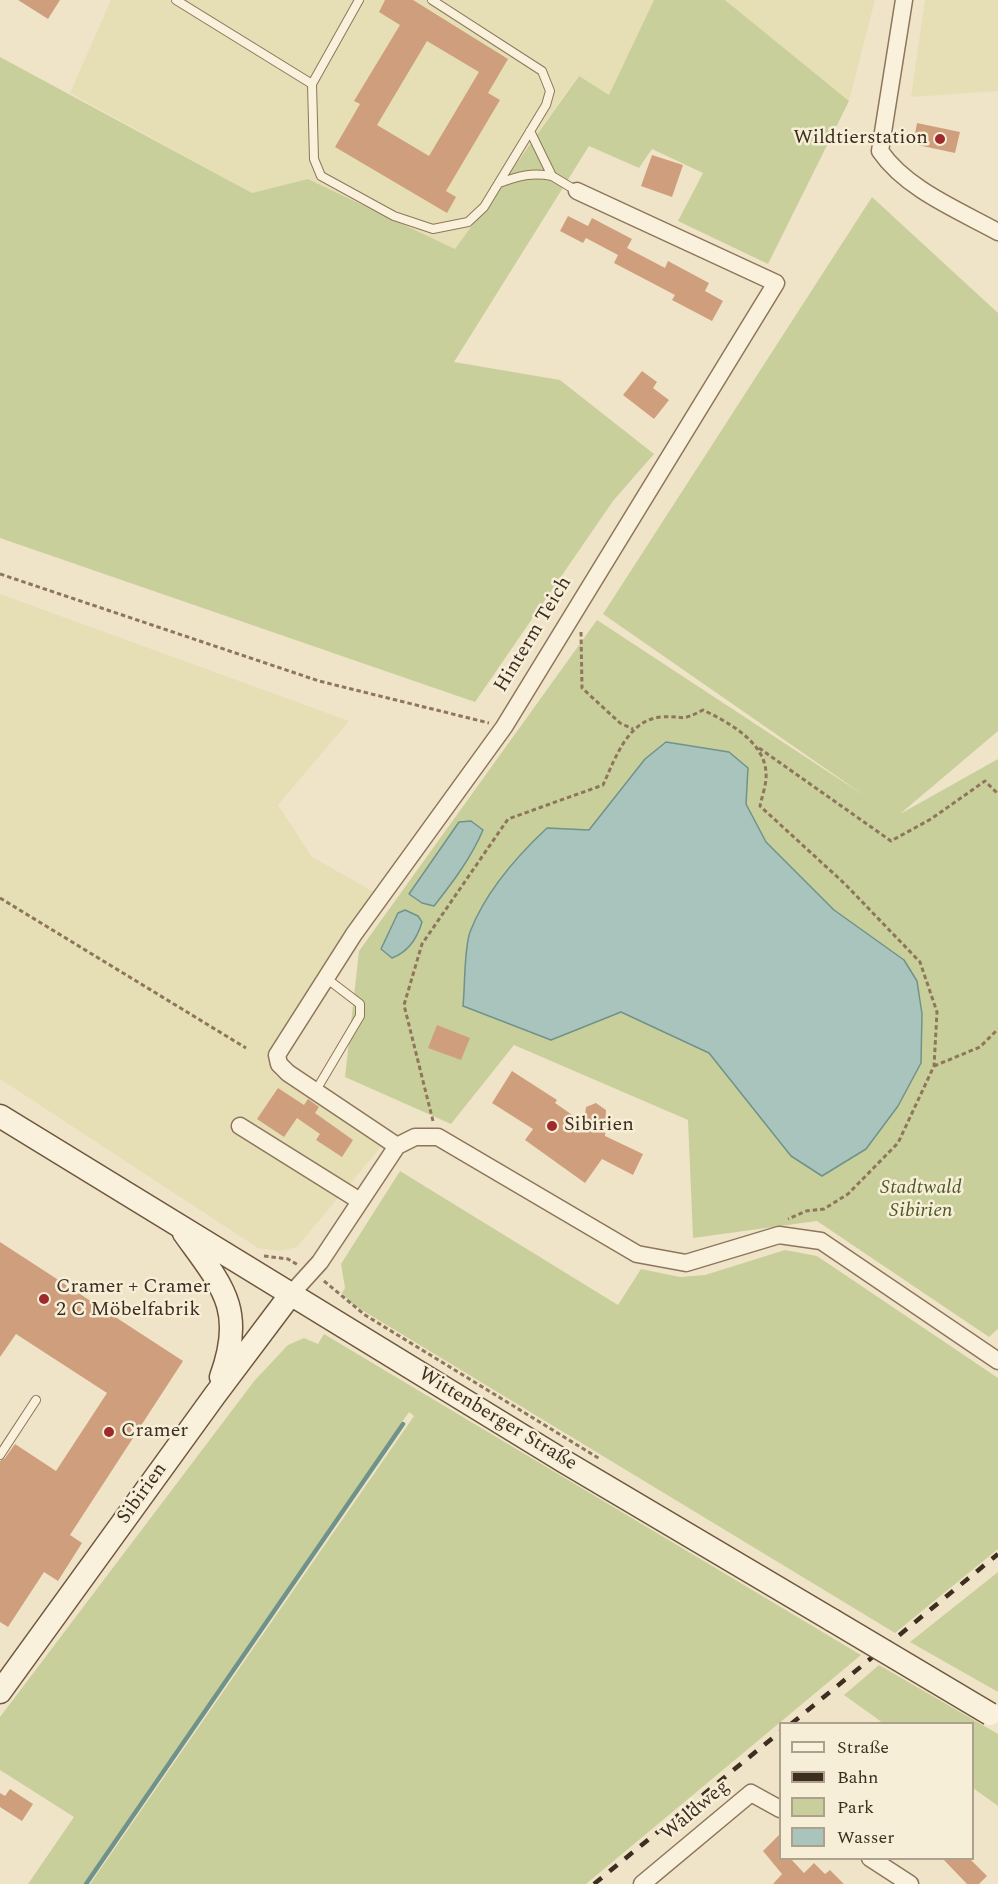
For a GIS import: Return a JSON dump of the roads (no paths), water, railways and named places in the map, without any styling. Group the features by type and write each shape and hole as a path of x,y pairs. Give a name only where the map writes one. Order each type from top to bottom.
{"main road":[{"name":"Wittenberger Straße","path":"0,1116 291,1294 994,1716"},
{"path":"178,1225 219,1281 231,1311 232,1334 226,1365 215,1395"},
{"name":"Sibirien","path":"1,1690 291,1294"}],"street":[{"path":"904,0 880,151 894,167 926,193 998,232"},
{"name":"Hinterm Teich","path":"397,1146 288,1073 279,1064 277,1055 354,934 504,727 776,283 577,191"},
{"path":"240,1126 360,1201"},
{"path":"397,1146 415,1137 438,1137 637,1254 687,1263 778,1235 821,1240 998,1360"},
{"name":"Sibirien","path":"291,1294 320,1262 397,1146"},
{"name":"Waldweg","path":"642,1884 751,1793 779,1808"},
{"path":"873,1860 910,1884"}],"lane":[{"path":"176,0 312,84"},
{"path":"359,0 312,84 314,159 321,176 394,216 433,230 468,222 484,207 546,105 550,91 542,71 432,0"},
{"path":"530,131 552,177"},
{"path":"499,183 521,175 537,173 552,177 577,191"},
{"path":"315,1092 360,1016 362,1008 326,978"},
{"path":"0,1455 36,1400"}],"water":[{"path":"666,742 729,752 748,768 746,804 766,842 834,910 904,960 917,981 922,1014 921,1063 898,1106 866,1149 822,1176 791,1156 709,1053 621,1012 551,1040 463,1006 468,939 476,917 493,889 524,851 547,828 589,830 645,759"},
{"path":"471,821 483,830 461,870 434,906 422,903 409,894 459,822"},
{"path":"405,910 418,916 422,922 411,944 392,958 381,949 398,913"}],"waterway":[{"path":"86,1884 403,1424"}],"railway":[{"path":"793,1722 998,1554"},
{"path":"594,1884 779,1733"}],"place":[{"name":"Wildtierstation","path":"940,139"},
{"name":"Sibirien","path":"552,1126"},
{"name":"Cramer + Cramer 2 C Möbelfabrik","path":"44,1299"},
{"name":"Cramer","path":"109,1432"}],"park label":[{"name":"Stadtwald Sibirien","path":"921,1200"}]}
